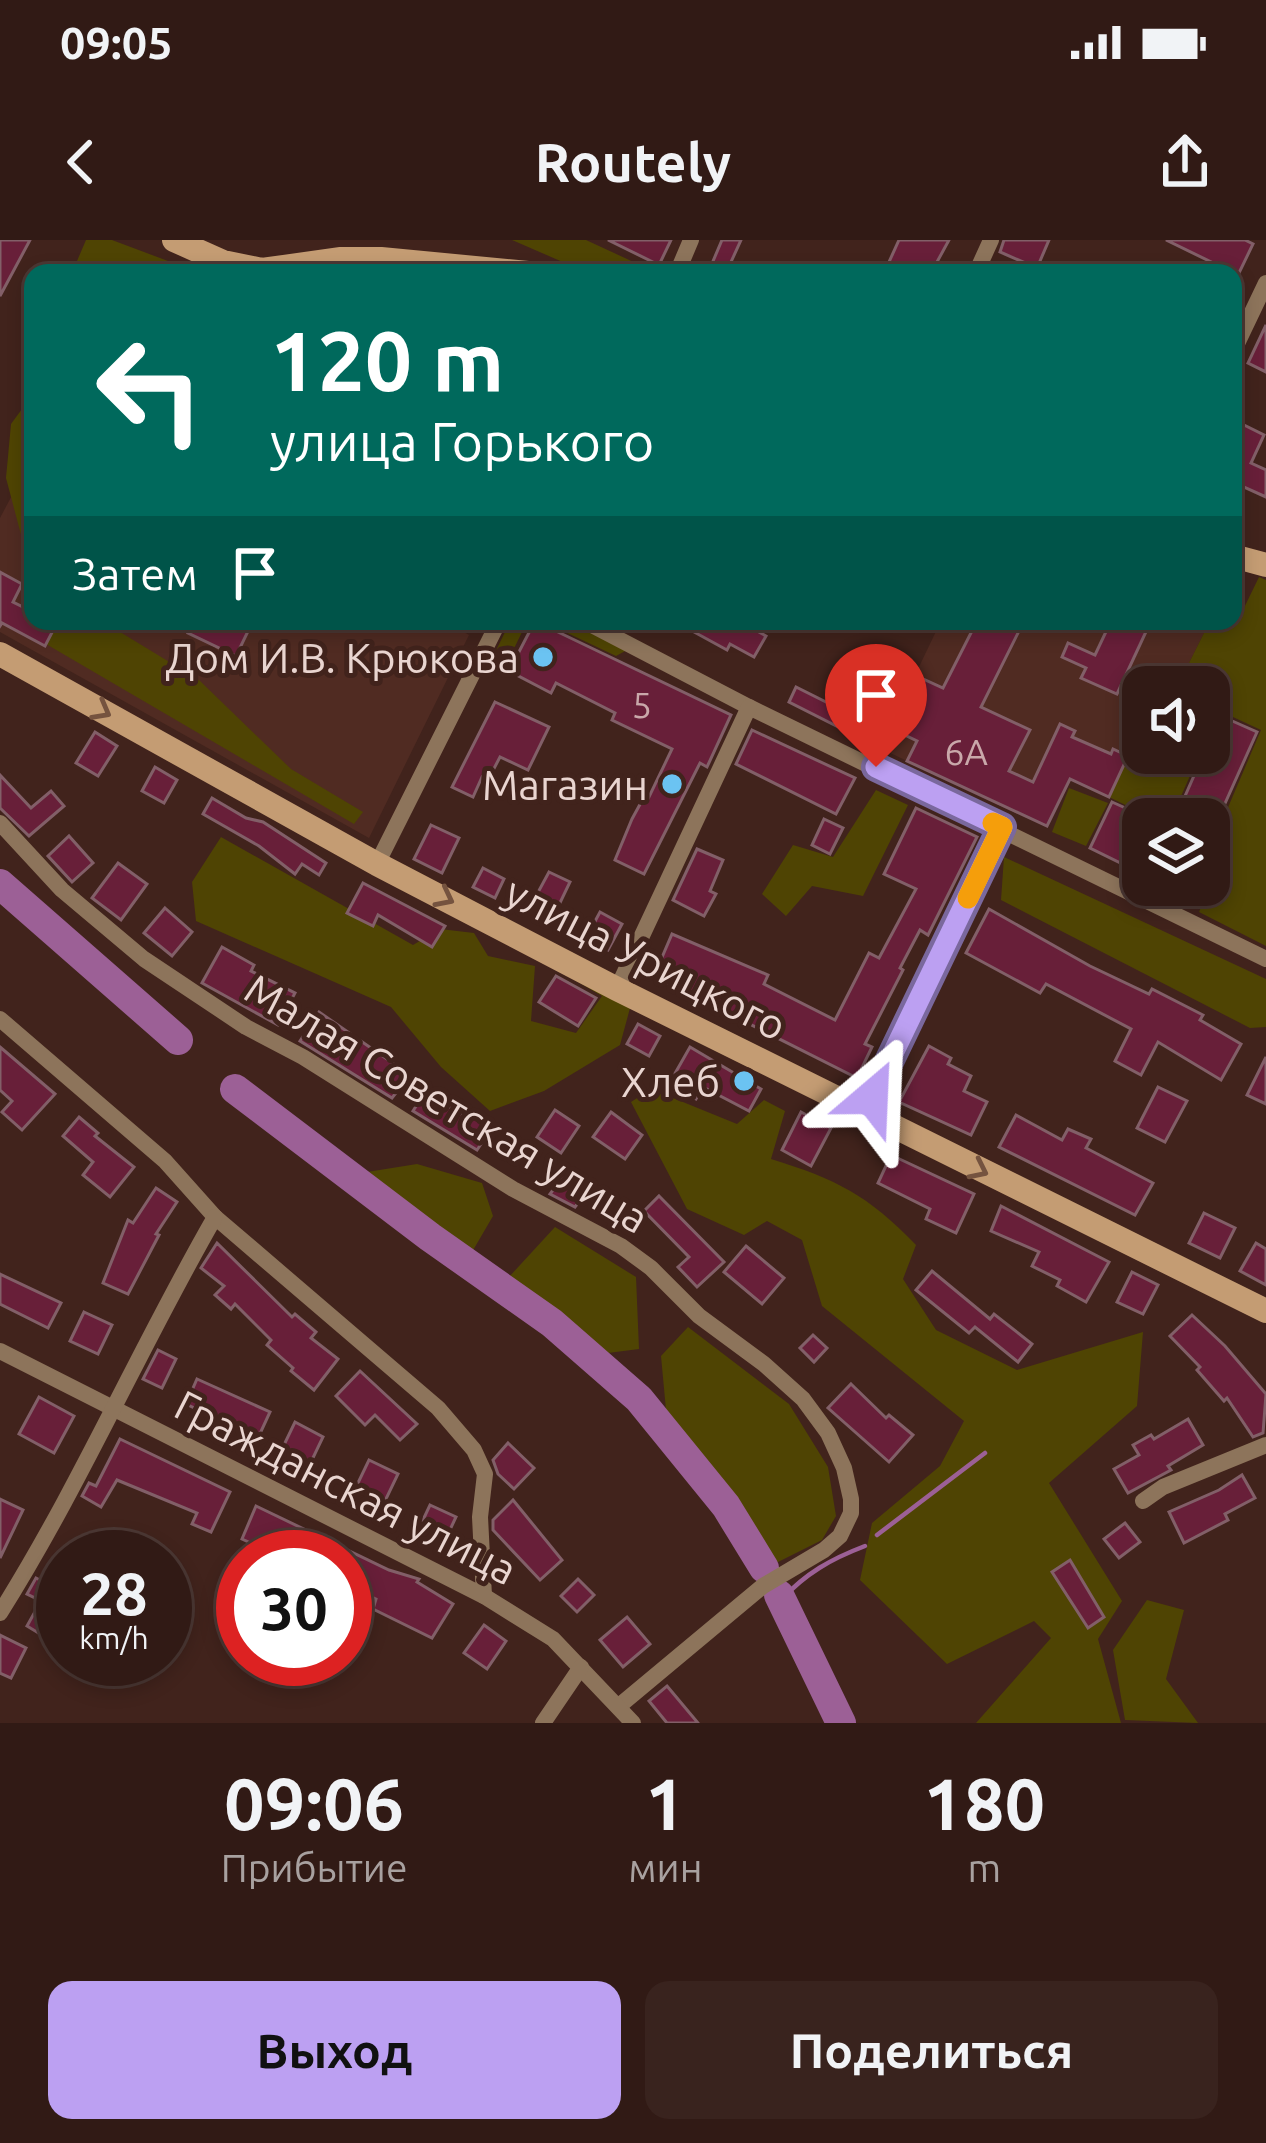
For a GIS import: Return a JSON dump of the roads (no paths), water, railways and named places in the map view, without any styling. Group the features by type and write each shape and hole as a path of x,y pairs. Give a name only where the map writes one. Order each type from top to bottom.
{"main road":[{"path":"174,240 233,264"},
{"path":"305,264 375,249 471,264"},
{"name":"улица Урицкого","path":"0,654 377,863 617,989 1266,1311"}],"street":[{"path":"1242,333 1266,283"},
{"path":"377,863 494,630"},
{"path":"601,630 1266,959"},
{"path":"617,989 749,706"},
{"name":"Малая Советская улица","path":"0,823 62,890 144,959 246,1027 651,1268 699,1316 803,1399 828,1433 851,1499 851,1514 840,1536 763,1586 619,1706"},
{"path":"865,1113 1002,827"},
{"path":"0,1019 165,1161 215,1217 438,1408 474,1450 484,1474 480,1516 484,1596"},
{"path":"0,1613 48,1537 215,1217"},
{"name":"Гражданская улица","path":"0,1351 484,1596 553,1639 633,1723"},
{"path":"1143,1501 1163,1487 1266,1444"},
{"path":"543,1723 581,1666"}],"waterway":[{"path":"0,884 178,1040"},
{"path":"235,1089 552,1323 639,1399 726,1506 764,1568"},
{"path":"877,1535 985,1453"},
{"path":"781,1600 820,1568 865,1546"},
{"path":"779,1595 841,1723"}],"place":[{"name":"Дом И.В. Крюкова","path":"543,657"},
{"name":"Магазин","path":"672,784"},
{"name":"Хлеб","path":"744,1081"}]}
